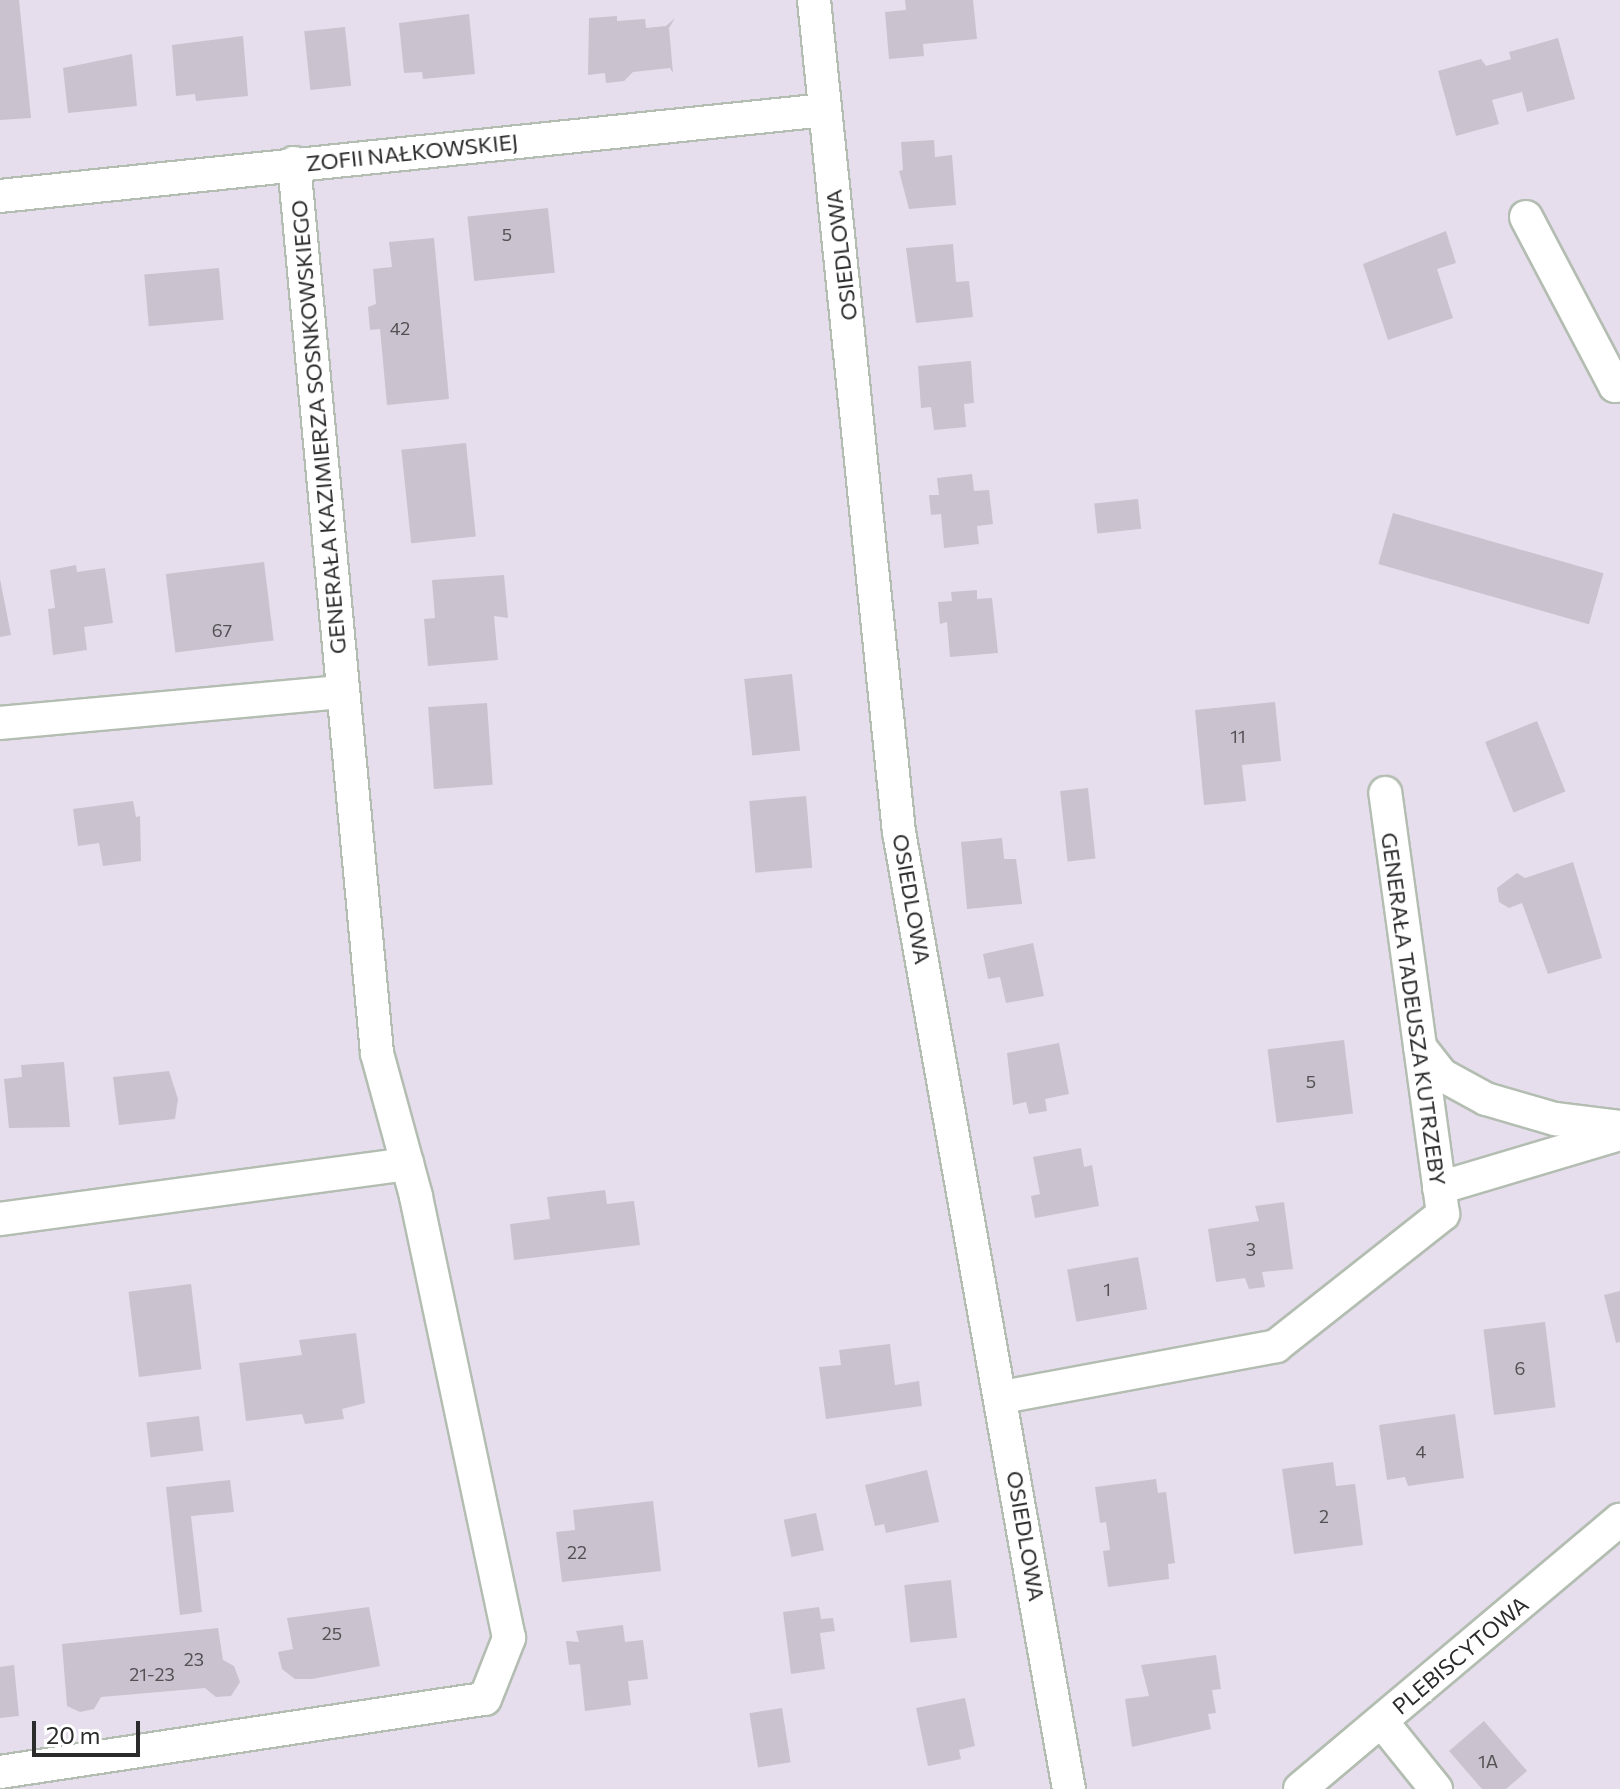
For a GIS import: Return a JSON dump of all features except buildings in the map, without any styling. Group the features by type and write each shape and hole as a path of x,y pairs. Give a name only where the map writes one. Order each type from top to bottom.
{"street":[{"name":"OSIEDLOWA","path":"814,0 899,832 1002,1397 1069,1789"},
{"name":"ZOFII NAŁKOWSKIEJ","path":"0,196 825,110"},
{"name":"GENERAŁA KAZIMIERZA SOSNKOWSKIEGO","path":"0,1772 485,1699 509,1638 407,1164 377,1053 294,163"},
{"path":"1526,217 1615,386 1620,385"},
{"path":"0,723 342,692"},
{"name":"GENERAŁA TADEUSZA KUTRZEBY","path":"1002,1397 1276,1346 1443,1214 1385,793"},
{"path":"1420,1047 1442,1075 1486,1099 1555,1119 1620,1127"},
{"path":"1439,1188 1620,1134"},
{"path":"0,1219 407,1164"},
{"name":"PLEBISCYTOWA","path":"1300,1789 1620,1520"},
{"path":"1382,1722 1436,1789"}]}
